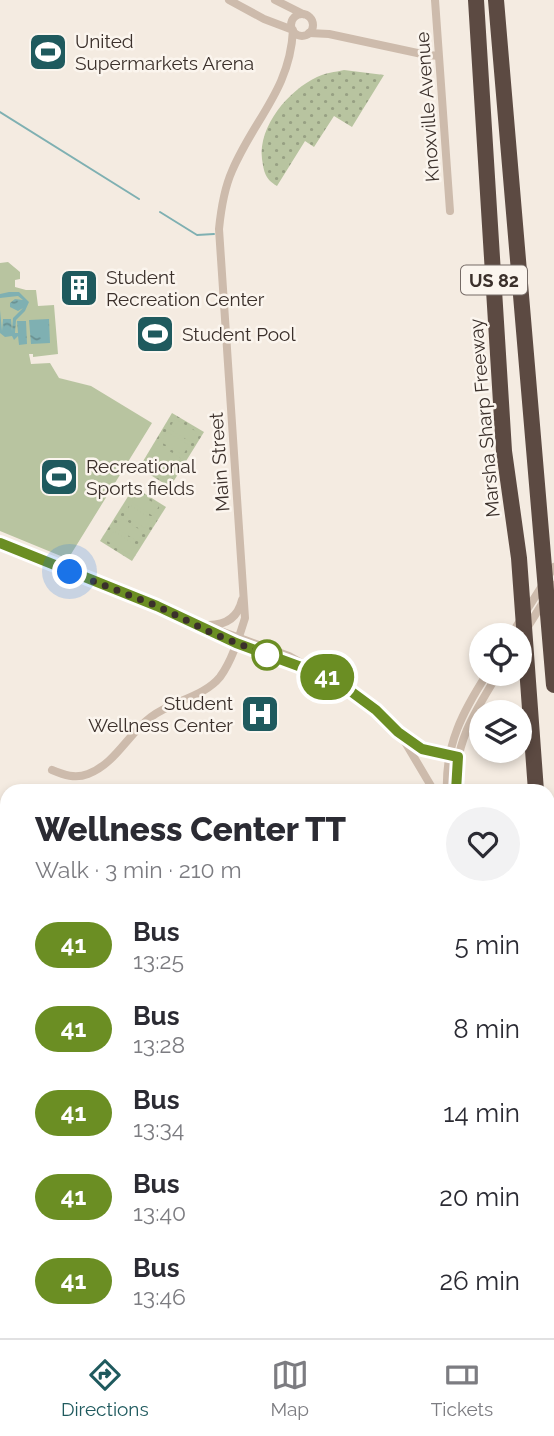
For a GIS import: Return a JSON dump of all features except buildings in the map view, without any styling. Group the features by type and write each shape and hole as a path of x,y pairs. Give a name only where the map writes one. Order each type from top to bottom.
{"highway":[{"name":"Marsha Sharp Freeway","path":"476,0 504,451 519,558 522,623"},
{"name":"US 82","path":"496,0 554,685"},
{"path":"522,686 528,784"},
{"name":"Marsha Sharp Freeway","path":"527,686 535,784"}],"street":[{"path":"229,0 264,19 293,30 298,35 329,34 438,56"},
{"path":"275,0 312,18 329,34"},
{"name":"Knoxville Avenue","path":"435,0 450,211"},
{"path":"293,30 293,18 303,13"},
{"path":"308,34 313,28 312,18"},
{"name":"Main Street","path":"52,770 78,777 96,771 141,724 173,703 201,692 216,681 226,667 245,618 219,229 224,196 232,172 274,98 292,52 293,30"},
{"name":"Main Street","path":"292,52 308,34"},
{"path":"0,543 237,640 289,656 349,690 422,749 458,757"},
{"path":"519,623 554,567"},
{"path":"532,625 554,585"},
{"path":"199,625 216,625 231,620 239,612 244,591"},
{"path":"447,784 448,754 462,715 480,686"},
{"path":"456,784 458,757 470,720 491,686"},
{"path":"398,732 430,784"}],"green space":[{"path":"344,70 384,75 352,127 334,116 314,147 305,141 277,186 266,175 262,159 262,147 270,122 286,100 306,83 323,74"},
{"name":"Recreational Sports fields","path":"8,262 20,272 20,279 15,280 15,287 36,290 38,306 54,305 58,354 33,357 33,354 29,354 31,364 50,363 59,378 91,386 152,423 68,559 0,531 0,263"},
{"path":"172,413 204,432 170,487 139,468"},
{"path":"175,419 197,432 191,442 169,429"},
{"path":"167,432 189,445 183,455 161,442"},
{"path":"159,445 181,458 175,468 153,455"},
{"path":"151,458 173,471 167,481 145,468"},
{"path":"134,487 166,507 132,561 100,541"},
{"path":"137,493 159,506 153,516 131,502"},
{"path":"130,505 151,519 145,528 124,515"},
{"path":"122,518 143,532 137,541 116,528"},
{"path":"114,531 135,545 129,554 107,541"}],"water":[{"path":"19,292 29,302 16,320 15,333 18,333 17,321 26,321 27,344 19,345 18,336 14,340 12,336 5,337 0,333 0,310 2,331 3,319 11,319 12,331 13,318 23,308 18,311 10,307 10,303 15,299 23,300 18,296 0,298 0,294"},
{"path":"49,319 50,343 31,344 29,320"}],"waterway":[{"path":"0,112 139,199"},
{"path":"160,212 197,235 214,234"}],"bus line":[{"name":"41","path":"0,543 157,606 236,643 323,675 376,710 398,732 422,749 458,757 456,784"}],"place":[{"name":"United Supermarkets Arena","path":"48,52"},
{"name":"Student Recreation Center","path":"79,288"},
{"name":"Student Pool","path":"155,334"},
{"name":"Recreational Sports fields","path":"59,477"},
{"name":"Student Wellness Center","path":"260,714"}],"route":[{"path":"70,572 157,606 214,634 267,655"}]}
